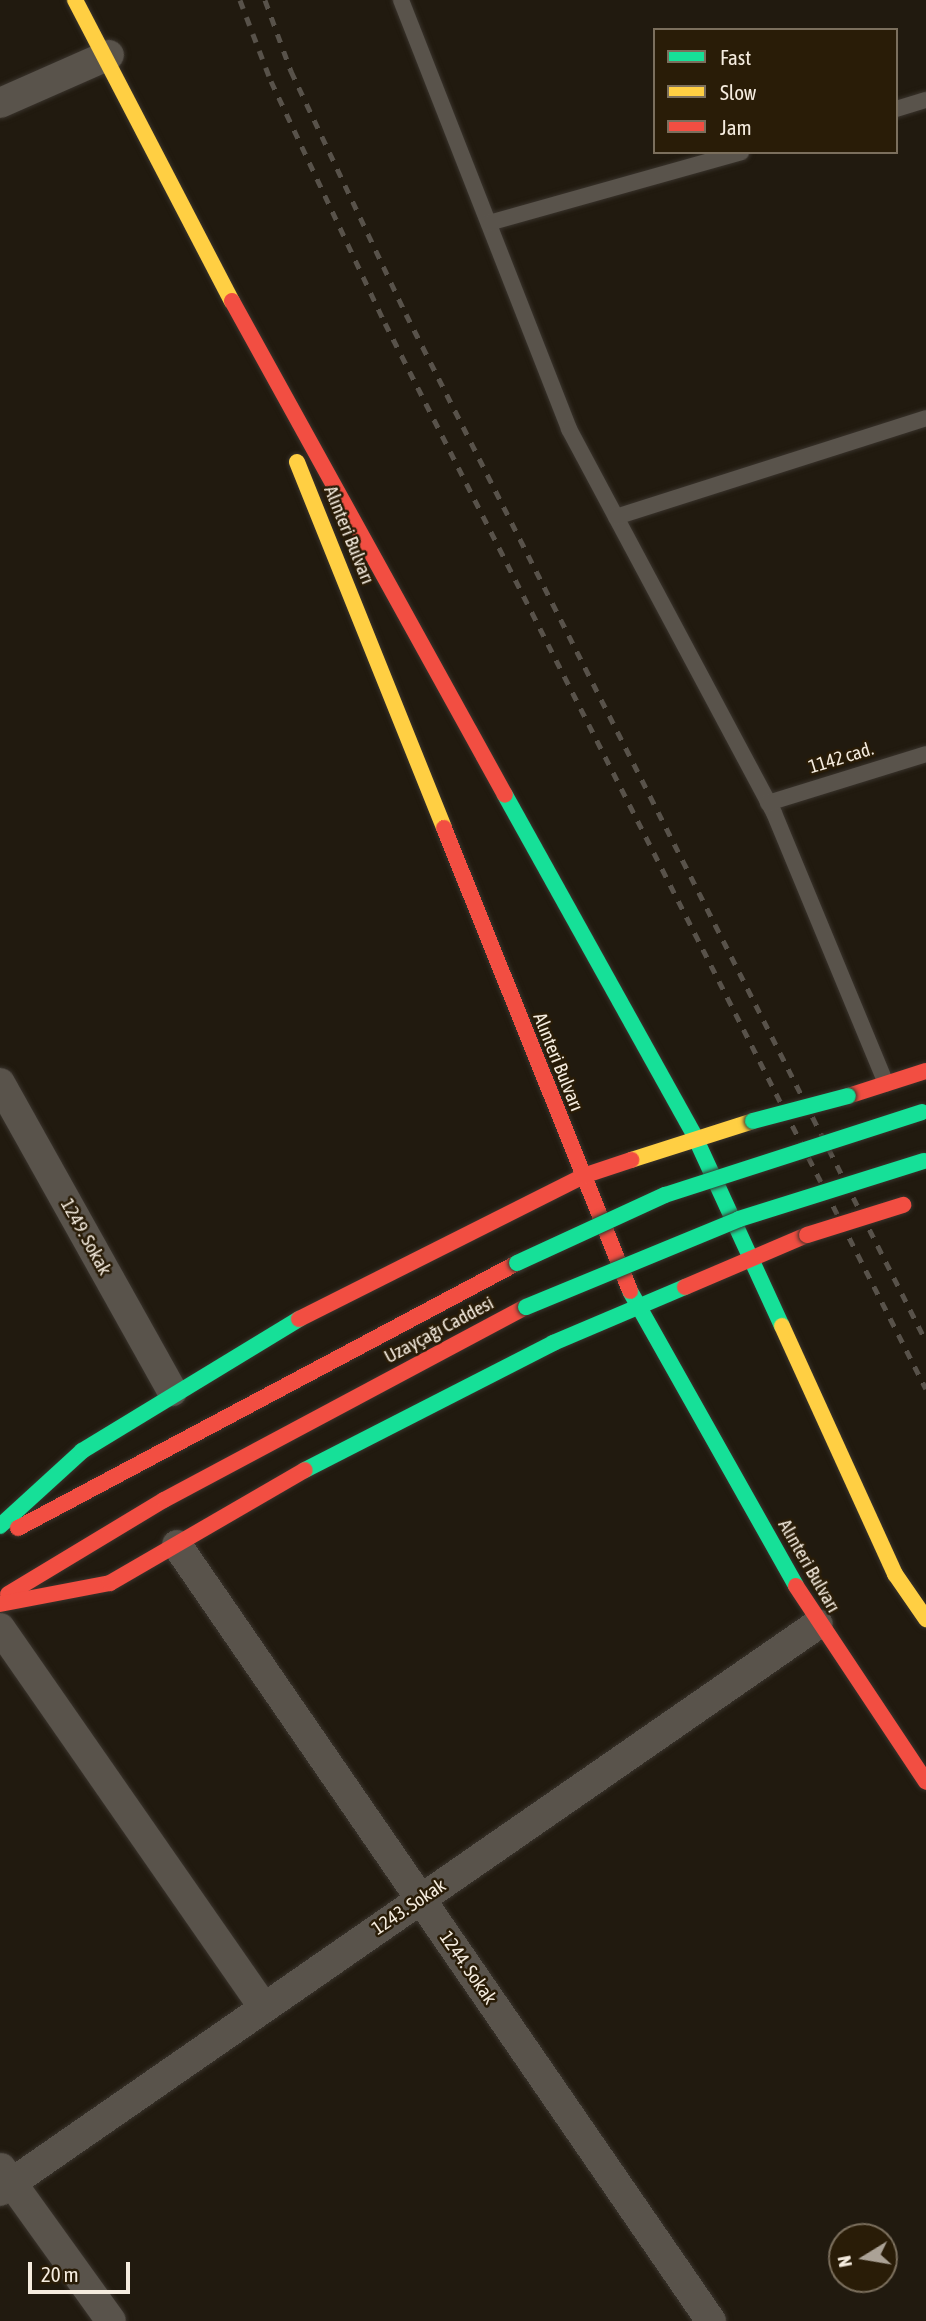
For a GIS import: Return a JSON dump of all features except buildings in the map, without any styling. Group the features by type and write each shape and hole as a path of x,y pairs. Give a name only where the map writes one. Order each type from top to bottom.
{"main road":[{"name":"Alınteri Bulvarı","path":"75,0 110,55 238,313 695,1137 748,1261 895,1574 926,1619"},
{"name":"Alınteri Bulvarı","path":"238,313 636,1306 818,1624 926,1782"},
{"path":"0,1526 82,1451 172,1391 382,1273 583,1176 695,1137 848,1096 926,1071"},
{"name":"Uzayçağı Caddesi","path":"0,1538 517,1262 665,1195 924,1111"},
{"name":"Uzayçağı Caddesi","path":"0,1598 164,1500 526,1307 740,1219 925,1160"},
{"path":"0,1604 110,1583 177,1545 242,1503 636,1306 807,1236 926,1197"}],"street":[{"path":"0,103 110,55"},
{"name":"1249. Sokak","path":"0,1083 172,1391"},
{"name":"1244. Sokak","path":"177,1545 711,2321"},
{"name":"1243. Sokak","path":"4,2180 263,2007 818,1624"},
{"path":"0,1628 263,2007"},
{"path":"4,2180 111,2321"}],"lane":[{"path":"401,0 569,429 768,803 886,1084"},
{"path":"898,108 926,100"},
{"path":"489,223 734,154"},
{"path":"616,517 926,418"},
{"name":"1142 cad.","path":"768,803 926,754"}],"railway":[{"path":"240,0 271,81 385,323 926,1389"},
{"path":"265,0 291,71 406,314 926,1341"}],"traffic: fast":[{"path":"505,795 695,1137 782,1326"},
{"path":"753,1121 848,1096"},
{"path":"517,1263 665,1195 922,1112"},
{"path":"526,1307 739,1219 924,1161"},
{"path":"305,1470 553,1343 685,1287"},
{"path":"630,1291 796,1586"},
{"path":"0,1526 82,1451 299,1319"}],"traffic: slow":[{"path":"75,0 232,301"},
{"path":"297,462 444,828"},
{"path":"631,1160 753,1121"},
{"path":"782,1326 895,1574 926,1619"}],"traffic: jam":[{"path":"232,301 505,795"},
{"path":"444,828 630,1291"},
{"path":"848,1096 926,1071"},
{"path":"299,1319 583,1176 631,1160"},
{"path":"807,1235 903,1205"},
{"path":"685,1287 807,1235"},
{"path":"18,1528 517,1263"},
{"path":"8,1594 164,1500 526,1307"},
{"path":"0,1604 110,1583 305,1470"},
{"path":"796,1586 926,1782"}]}
